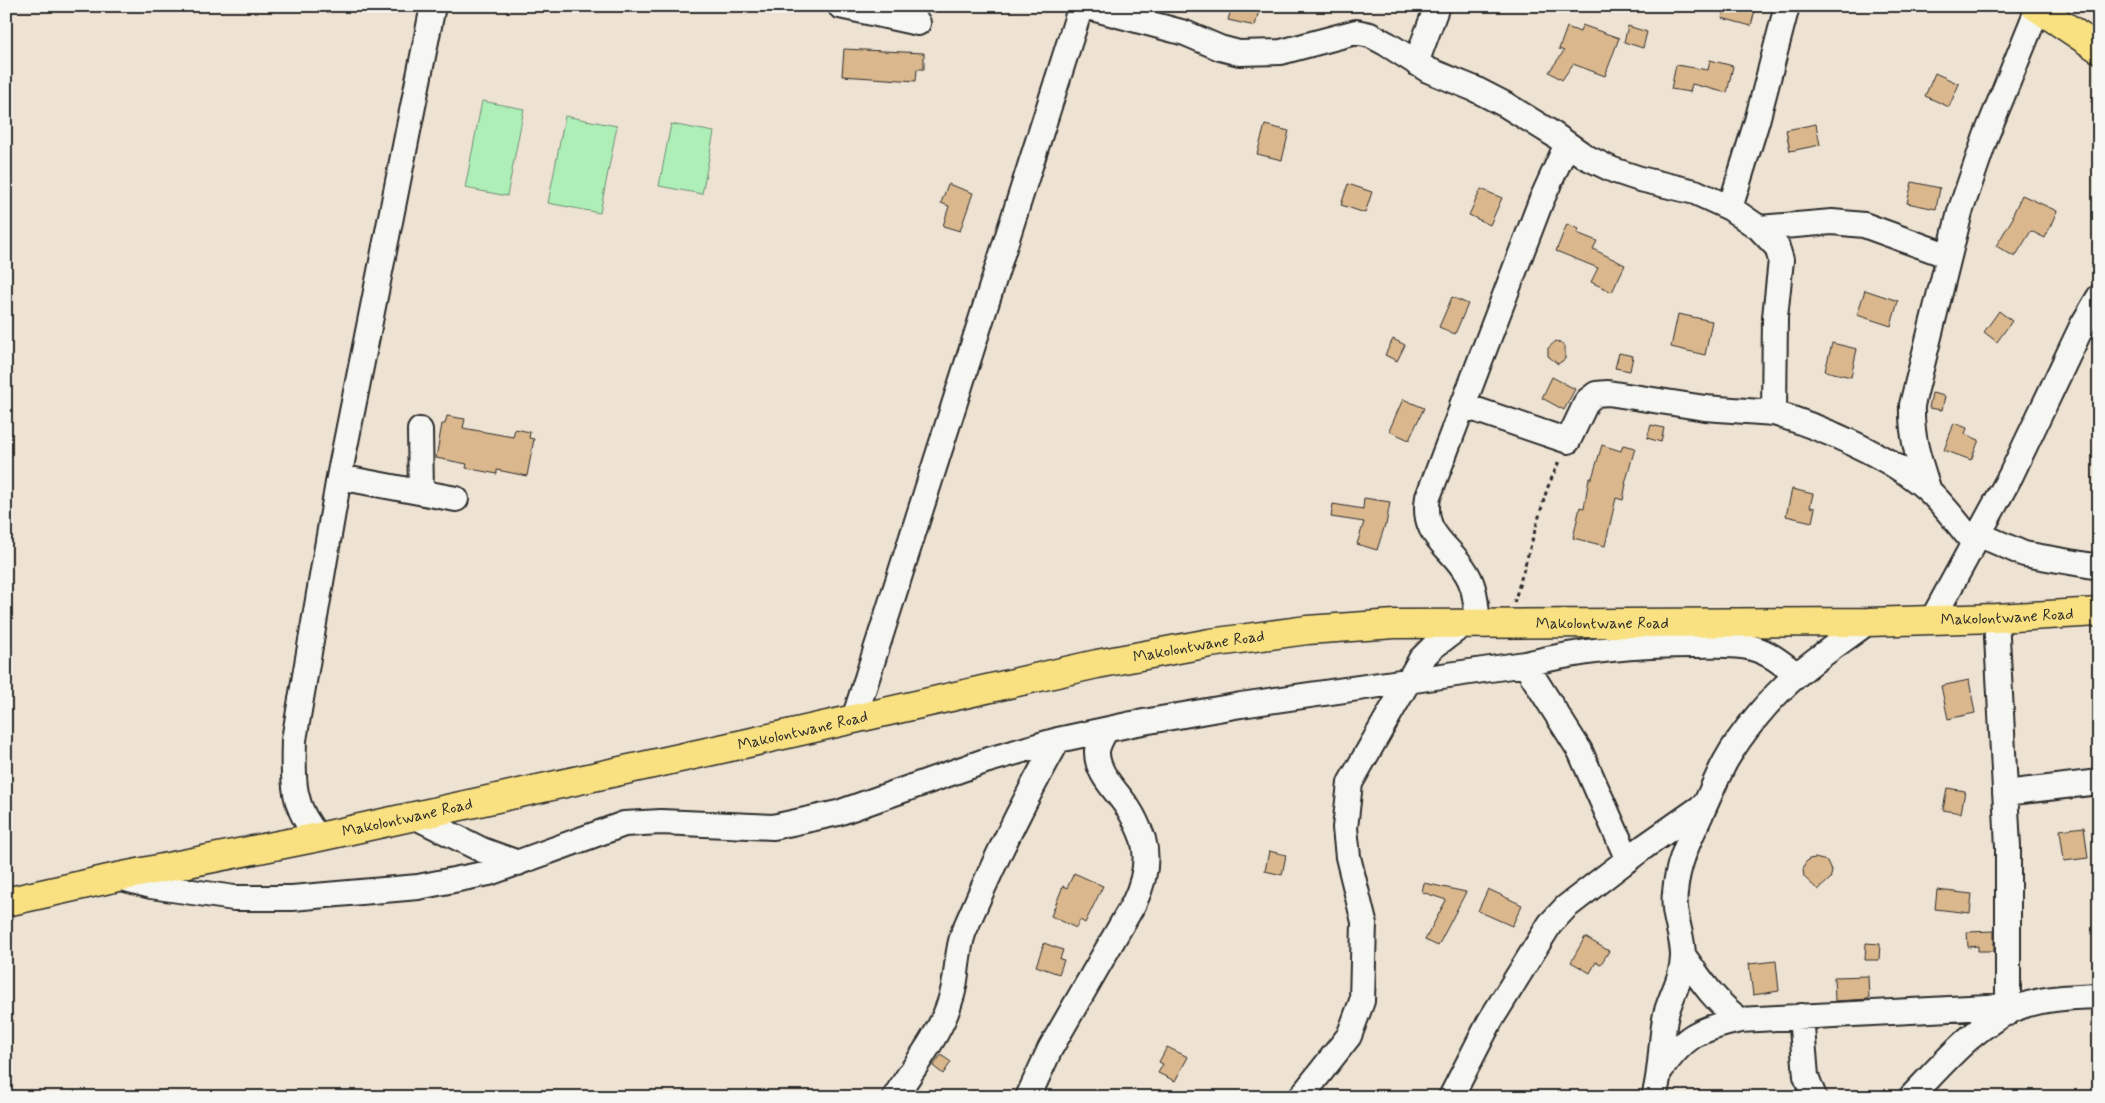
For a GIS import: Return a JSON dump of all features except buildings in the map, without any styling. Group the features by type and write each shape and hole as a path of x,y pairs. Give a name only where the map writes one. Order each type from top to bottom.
{"main road":[{"path":"2037,7 2099,49"},
{"name":"Makolontwane Road","path":"6,902 118,877 318,837 1097,664 1210,643 1307,630 1395,624 1868,622 1996,618 2099,612"}],"street":[{"path":"318,837 300,812 294,780 294,740 339,477 433,6"},
{"path":"840,6 918,22"},
{"path":"854,719 1083,6 1185,33 1220,48 1240,53 1281,52 1356,32 1370,35 1416,63 1506,105 1586,157 1613,170 1640,179 1695,192 1730,208 1759,228 1777,247 1782,260 1775,316 1774,413"},
{"path":"1416,63 1437,6"},
{"path":"1730,208 1757,121 1787,6"},
{"path":"1929,491 1914,444 1912,405 1960,212 1986,136 2037,7"},
{"path":"1301,1097 1349,1036 1362,1001 1364,922 1348,857 1345,828 1350,783 1406,682 1421,659 1434,646 1471,624 1474,591 1460,562 1428,524 1426,511 1428,497 1541,201 1567,144"},
{"path":"1759,228 1832,222 1864,225 1949,256"},
{"path":"1932,620 2012,475 2083,324 2099,297"},
{"path":"1462,405 1568,442 1587,401 1596,394 1608,393 1705,408 1774,413 1800,421 1877,456 1910,476 1929,491 1976,538 2024,554 2099,567"},
{"path":"420,430 421,492"},
{"path":"339,477 456,500"},
{"path":"1996,618 2008,847 2008,1010"},
{"path":"1654,1097 1659,1072 1662,1034 1667,1012 1677,986 1683,956 1674,913 1676,886 1684,850 1726,761 1748,730 1770,703 1797,675 1868,622"},
{"path":"1736,646 1767,623"},
{"path":"118,877 152,886 234,898 292,898 418,887 490,873 624,824 661,822 773,827 838,813 985,761 1058,740 1241,705 1525,664 1570,654 1605,649 1640,646 1736,646 1752,648 1770,655 1797,675"},
{"path":"1525,664 1580,751 1628,860"},
{"path":"1028,1097 1050,1049 1141,888 1146,855 1143,840 1129,809 1101,772 1098,761 1098,744 1106,730"},
{"path":"895,1097 942,1022 953,992 957,958 963,934 998,856 1058,740"},
{"path":"2005,793 2099,782"},
{"path":"1451,1097 1490,1021 1550,924 1566,907 1705,804"},
{"path":"414,816 482,850 518,863"},
{"path":"1683,956 1714,997 1726,1010 1740,1020"},
{"path":"1659,1072 1676,1049 1689,1038 1707,1028 1740,1020 1801,1016 2008,1010 2039,1002 2099,996"},
{"path":"1911,1097 1967,1040 2008,1010"},
{"path":"1801,1016 1806,1076 1814,1097"}],"path":[{"path":"1508,623 1547,489 1568,442"}],"green space":[{"path":"482,101 524,109 507,196 465,188"},
{"path":"565,116 617,126 600,213 548,203"},
{"path":"671,124 714,132 702,194 659,186"}]}
